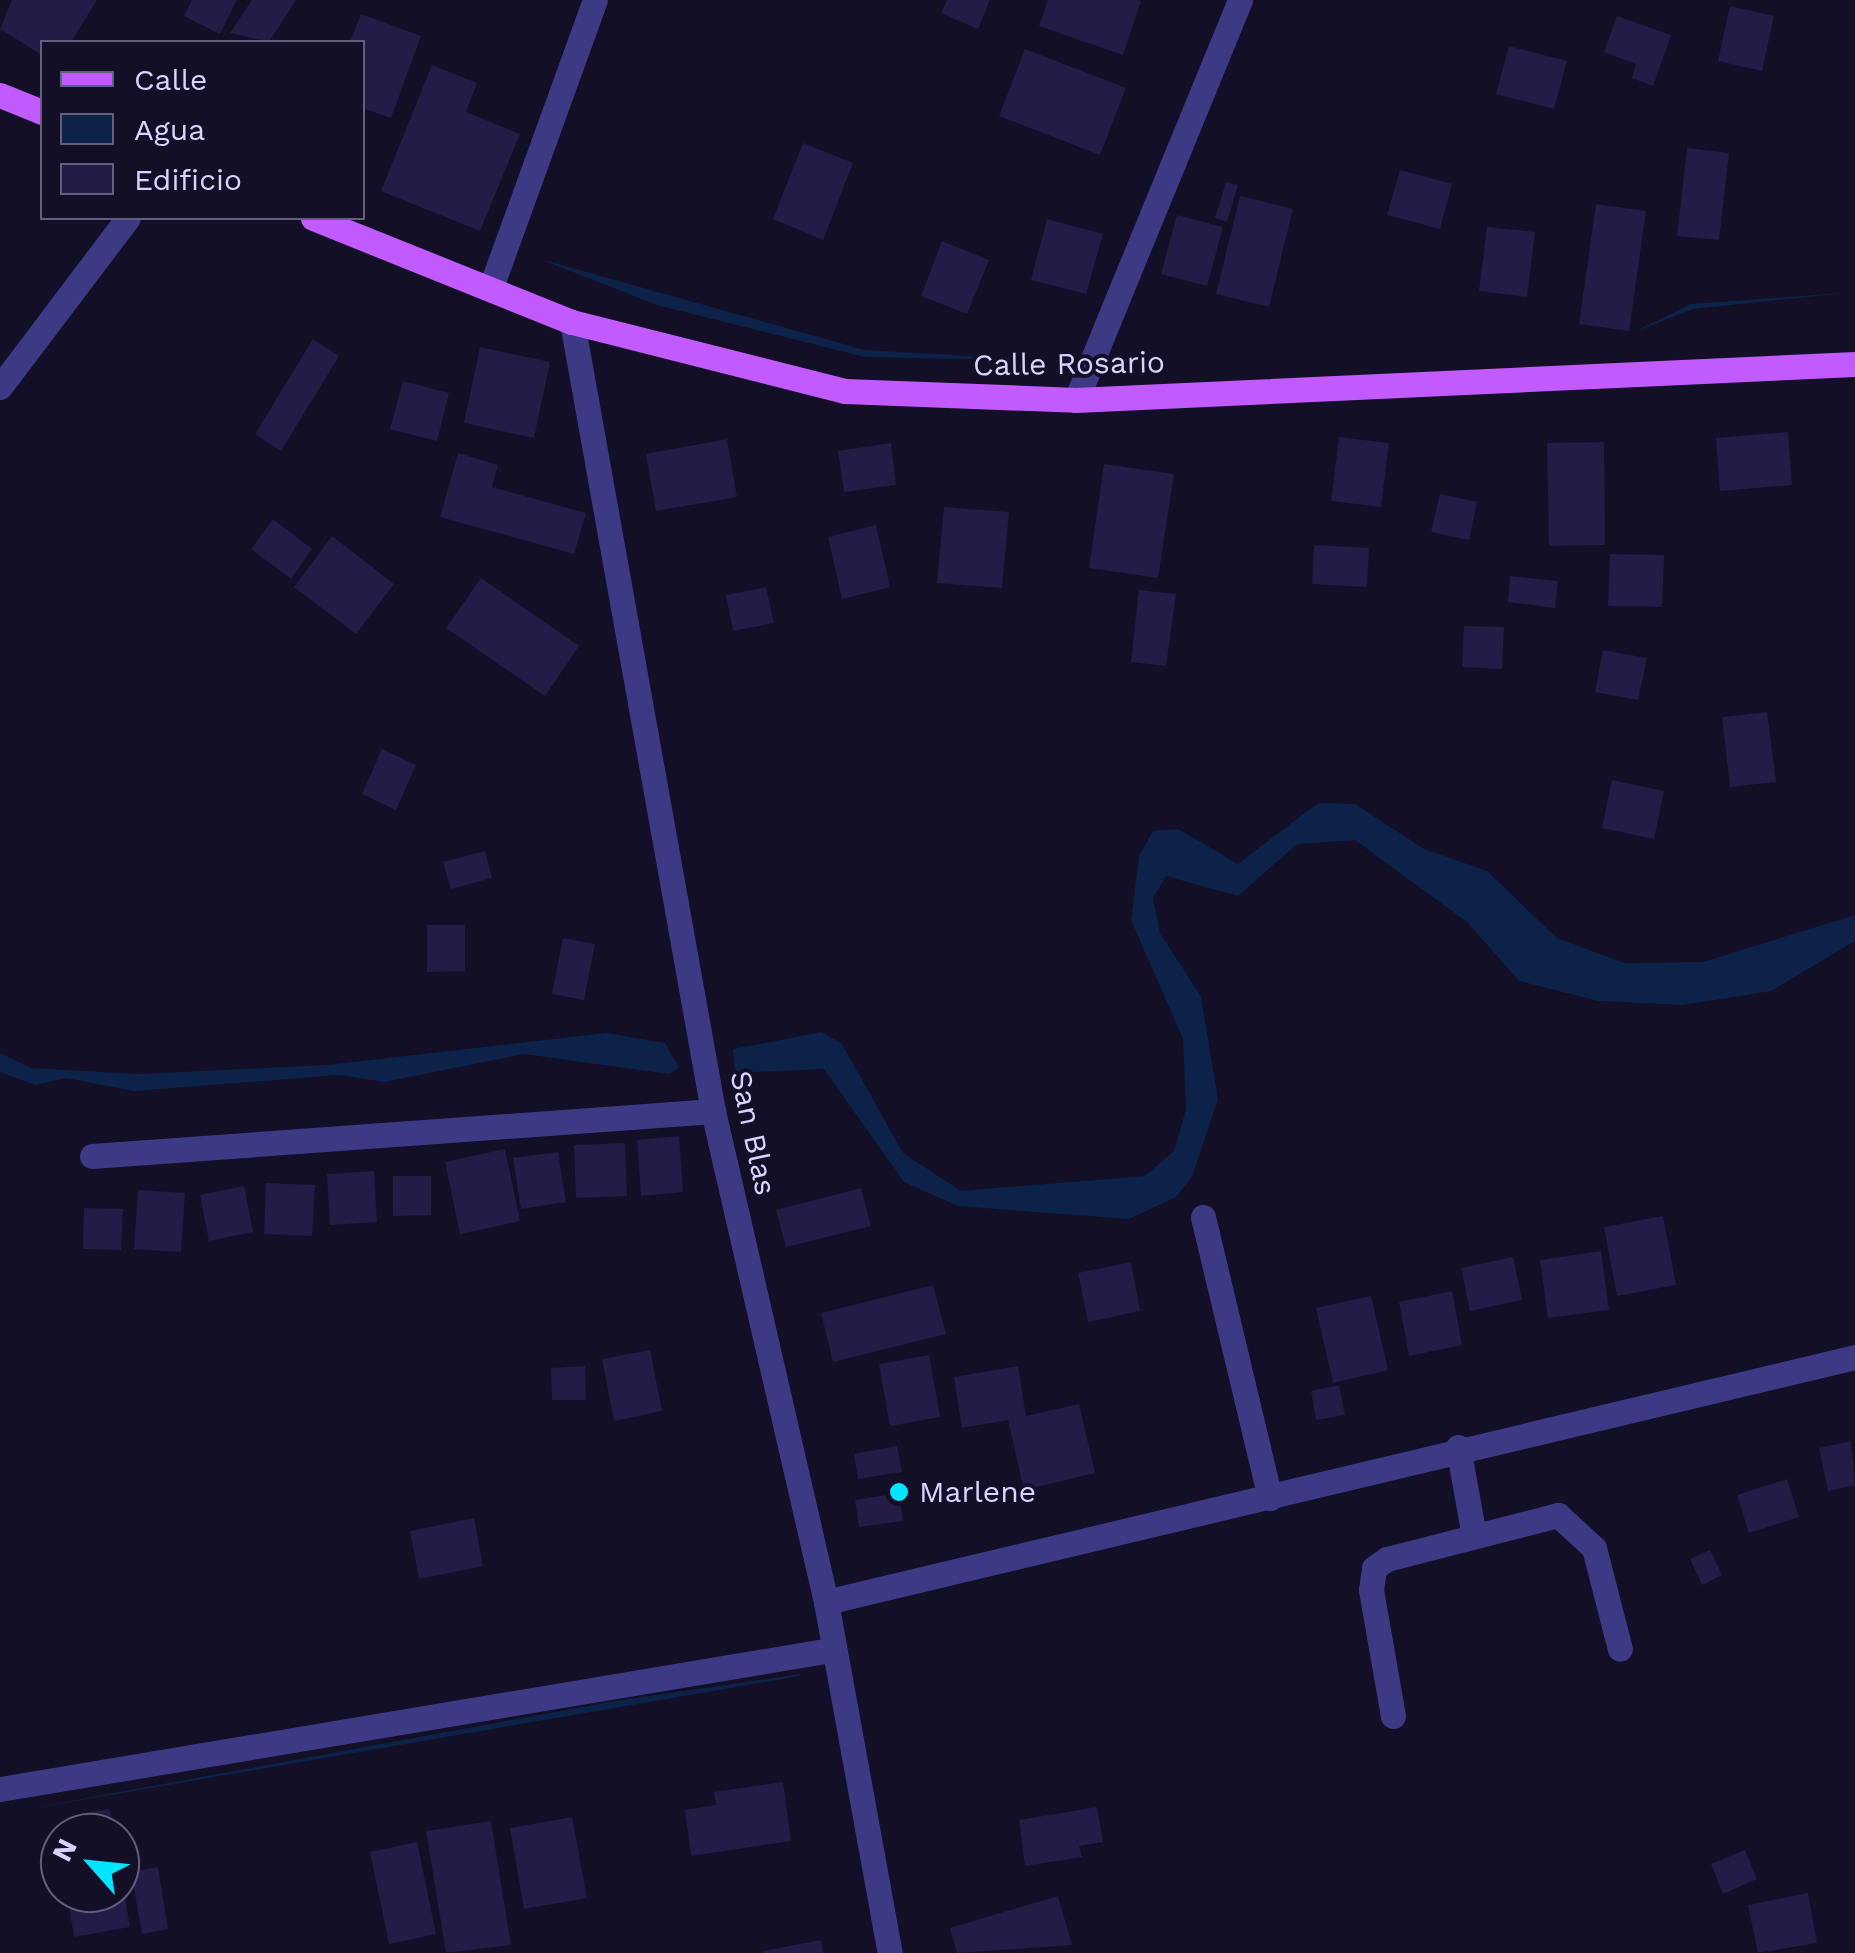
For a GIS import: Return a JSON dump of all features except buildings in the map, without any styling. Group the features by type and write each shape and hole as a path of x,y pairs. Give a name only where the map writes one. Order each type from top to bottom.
{"main road":[{"path":"0,95 40,111"},
{"name":"Calle Rosario","path":"317,220 572,322 844,390 1076,400 1855,364"}],"street":[{"path":"491,287 595,0"},
{"path":"1076,400 1240,0"},
{"path":"0,387 126,220"},
{"name":"San Blas","path":"572,322 713,1111 826,1602 831,1650 890,1953"},
{"path":"92,1156 713,1111"},
{"path":"1203,1217 1270,1498"},
{"path":"826,1602 1270,1498 1458,1446 1855,1357"},
{"path":"1458,1446 1474,1536"},
{"path":"1393,1716 1372,1609 1374,1568 1474,1536 1547,1517 1575,1523 1594,1548 1620,1649"},
{"path":"0,1789 831,1650"}],"water":[{"path":"540,259 865,350 1051,361 865,357 657,305"},
{"path":"1855,292 1693,309 1632,333 1691,304"},
{"path":"1318,803 1355,804 1424,849 1487,871 1557,938 1624,963 1703,962 1855,915 1855,941 1771,991 1683,1005 1598,1001 1519,981 1467,922 1355,840 1297,844 1238,896 1166,876 1153,898 1160,933 1201,997 1218,1099 1192,1177 1176,1197 1129,1219 958,1206 904,1182 824,1069 735,1073 733,1049 822,1032 842,1044 903,1153 961,1191 1145,1176 1174,1151 1186,1109 1183,1039 1131,920 1139,856 1153,831 1178,829 1238,864"},
{"path":"607,1033 665,1043 679,1068 669,1074 524,1054 384,1082 340,1075 134,1091 66,1078 35,1085 0,1072 0,1053 31,1068 138,1074 327,1065"},
{"path":"800,1676 0,1814 615,1701"}],"place":[{"name":"Marlene","path":"899,1492"}]}
